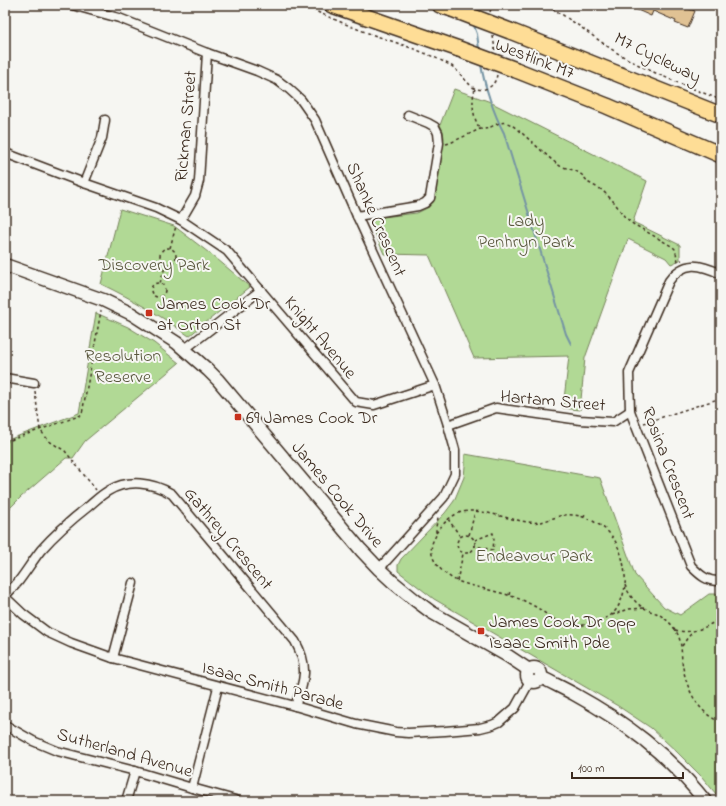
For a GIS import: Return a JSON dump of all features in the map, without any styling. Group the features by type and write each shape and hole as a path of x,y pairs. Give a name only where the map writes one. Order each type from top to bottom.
{"highway":[{"name":"Westlink M7","path":"332,5 516,70 607,106 721,156"},
{"name":"Westlink M7","path":"446,7 721,115"}],"street":[{"name":"Shanke Crescent","path":"72,5 119,18 277,80 301,100 315,120 357,216 435,385 455,450 455,474 444,497 379,569"},
{"name":"Rickman Street","path":"179,220 195,196 199,181 207,53"},
{"path":"357,216 418,206 425,203 430,198 439,143 438,133 435,127 408,115"},
{"path":"84,183 102,138 105,120"},
{"name":"Knight Avenue","path":"5,153 156,208 179,220 227,251 356,402 374,405 435,385"},
{"name":"James Cook Drive","path":"5,265 71,288 119,307 145,321 185,349 218,380 356,544 379,569 403,591 431,612 508,656 533,676 573,693 628,727 662,755 682,774 705,801"},
{"path":"685,267 693,265 701,266 721,274"},
{"name":"Rosina Crescent","path":"685,267 678,270 669,281 629,373 630,411 691,566 703,578 718,582 721,581"},
{"path":"185,349 261,290"},
{"path":"5,378 34,383"},
{"name":"Hartam Street","path":"448,425 496,408 580,420 613,422 630,411"},
{"name":"Gathrey Crescent","path":"5,596 40,552 65,525 107,491 124,484 134,483 163,488 172,494 295,641 301,651 304,663 301,689 295,706"},
{"path":"113,658 133,583"},
{"name":"Isaac Smith Parade","path":"5,596 23,614 47,632 71,643 113,658 218,687 295,706 356,724 396,732 430,732 480,728 499,722 510,713 517,704 533,676"},
{"path":"192,788 218,687"},
{"name":"Sutherland Avenue","path":"5,725 33,741 58,751 240,801"},
{"path":"126,801 135,771"}],"path":[{"path":"301,5 360,30 412,48 447,63 453,66 470,86 475,89 490,88 495,82 498,73"},
{"path":"490,15 492,5"},
{"name":"M7 Cycleway","path":"547,5 606,46 625,57 654,72 721,100"},
{"path":"492,30 495,52"},
{"path":"475,89 472,101 476,123 480,129"},
{"path":"439,143 450,143 480,129 501,122 510,124 560,166 576,171 589,183 602,190 614,202 624,216 633,224 673,247 675,249 678,261 682,260 685,267"},
{"path":"170,248 179,220"},
{"path":"166,264 160,259 160,254 163,250 170,248"},
{"path":"166,264 174,262 176,257 174,251 170,248"},
{"path":"160,283 166,264"},
{"path":"160,283 165,292 162,296 155,297 151,292 151,287 160,283"},
{"path":"5,442 82,414 101,311"},
{"path":"34,383 40,430 49,441 64,451 101,496"},
{"path":"636,426 721,398"},
{"path":"436,534 448,519 459,513 467,512 485,512 514,520 531,522 547,521 565,515 584,517 606,530 612,536 619,548 622,559 625,585 619,605 612,614"},
{"path":"469,535 475,512"},
{"path":"438,516 436,534 432,547 435,560 442,572 450,578 509,595 529,603 552,619 572,626 584,625 599,621 612,614 630,609 645,608"},
{"path":"448,519 461,536"},
{"path":"475,540 493,534 494,539 493,550 475,546"},
{"path":"469,535 475,540 475,546 471,552 460,552 457,547 461,536 469,535"},
{"path":"457,581 464,553"},
{"path":"625,585 631,596 645,608 668,621 675,630 682,646 682,661 685,677 694,699 709,716 721,722"},
{"path":"509,595 510,591"},
{"path":"675,630 693,632 708,626 721,618"},
{"path":"682,646 693,632"}],"green space":[{"name":"Lady Penhryn Park","path":"454,89 488,101 647,181 633,222 680,245 680,260 671,264 666,258 628,239 585,358 580,410 563,408 569,356 474,358 429,255 384,254 371,224 374,218 417,213 429,207 434,197 444,138 440,125"},
{"name":"Discovery Park","path":"120,209 174,226 250,287 189,336 146,308 101,284"},
{"name":"Resolution Reserve","path":"96,313 128,327 154,343 179,363 85,441 73,458 66,458 6,512 5,441 79,413"},
{"name":"Endeavour Park","path":"465,454 600,478 635,575 664,607 680,615 709,594 721,594 721,800 702,777 651,728 618,706 434,599 398,571 398,565 401,559 445,513 454,501 464,477"}],"building":[{"path":"626,5 691,5 689,9 695,11 688,28 653,11 651,16"}],"waterway":[{"path":"473,23 477,34 479,49"},
{"path":"481,64 484,81 504,133 566,334 571,344"}],"place":[{"name":"James Cook Dr at Orton St","path":"149,313"},
{"name":"69 James Cook Dr","path":"238,417"},
{"name":"James Cook Dr opp Isaac Smith Pde","path":"481,631"}]}
